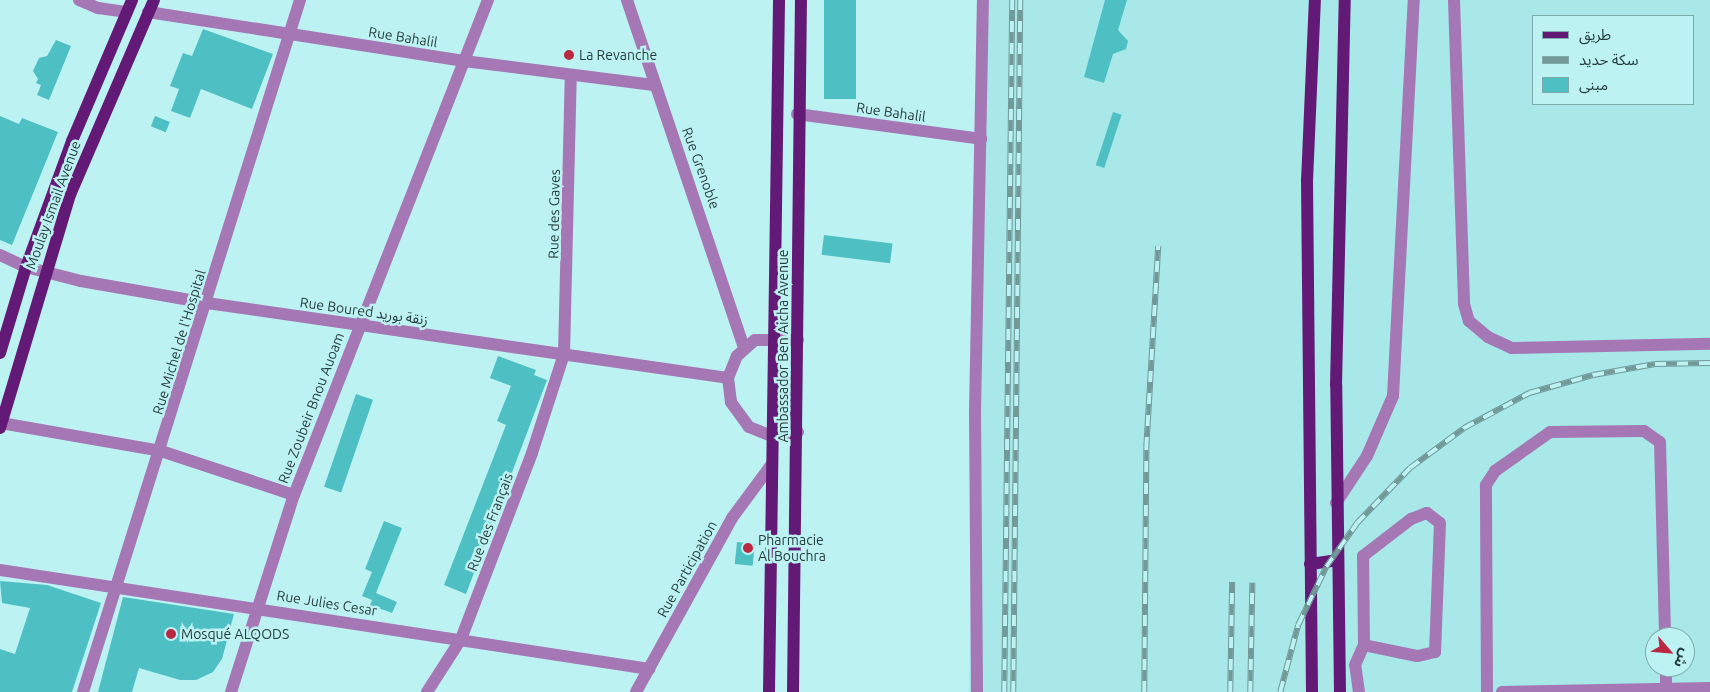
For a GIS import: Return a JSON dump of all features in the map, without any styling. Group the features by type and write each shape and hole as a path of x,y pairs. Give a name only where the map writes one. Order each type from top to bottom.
{"main road":[{"name":"Moulay Ismail Avenue","path":"1,425 44,272 96,128 154,0"},
{"name":"Ambassador Ben Aicha Avenue","path":"769,692 771,435 779,0"},
{"name":"Ambassador Ben Aicha Avenue","path":"793,692 798,432 797,114 801,0"},
{"path":"1312,692 1307,181 1315,0"},
{"path":"1340,692 1336,503 1344,0"},
{"name":"Moulay Ismail Avenue","path":"0,352 26,267 72,141 129,6"},
{"path":"1310,564 1337,560"}],"street":[{"path":"79,0 98,8 129,6"},
{"name":"Rue Michel de l'Hospital","path":"83,692 161,451 300,0"},
{"name":"Rue Zoubeir Bnou Auoam","path":"231,692 255,608 294,495 359,325 488,0"},
{"name":"Rue Grenoble","path":"627,0 744,347"},
{"path":"977,692 975,413 983,0"},
{"path":"1336,503 1367,456 1393,396 1414,0"},
{"path":"1454,0 1464,304 1469,321 1488,338 1512,348 1710,344"},
{"name":"Rue Bahalil","path":"148,12 464,61 655,85"},
{"name":"Rue des Gaves","path":"564,354 571,75"},
{"name":"Rue Bahalil","path":"797,114 981,139"},
{"name":"Rue Boured زنقة بوريد","path":"0,255 26,267 44,272 207,303 728,378"},
{"path":"798,340 755,340 744,347 728,378 728,394 736,412 749,427 771,435 798,432"},
{"name":"Rue des Français","path":"427,692 461,639 532,453 564,354"},
{"path":"1,425 161,451 294,495"},
{"path":"1488,692 1486,485 1495,471 1550,432 1644,431 1660,442 1665,627"},
{"name":"Rue Participation","path":"636,692 732,518 772,464"},
{"path":"1359,692 1355,665 1364,645 1362,556 1411,519 1427,513 1440,523 1435,652 1417,656 1364,645"},
{"name":"Rue Julies Cesar","path":"0,570 649,668"},
{"path":"1666,677 1666,690"},
{"path":"1502,692 1710,688"}],"shaded area":[{"path":"987,0 1710,0 1710,692 969,692"}],"building":[{"path":"824,0 856,0 856,99 824,99"},
{"path":"1105,0 1127,0 1118,30 1128,41 1126,49 1113,54 1104,83 1084,77"},
{"path":"203,29 273,54 252,109 201,89 190,118 171,111 179,89 170,86 183,53 192,56"},
{"path":"56,40 71,46 49,100 37,95 41,85 36,83 38,79 33,71 39,58 47,56"},
{"path":"1113,112 1122,115 1104,168 1096,165"},
{"path":"0,116 19,124 22,118 58,132 12,245 0,240"},
{"path":"155,116 170,122 166,132 151,126"},
{"path":"824,235 892,243 890,263 822,255"},
{"path":"498,356 536,370 534,375 547,380 466,594 444,585 506,425 497,421 511,386 490,378"},
{"path":"356,394 373,400 341,493 324,487"},
{"path":"384,521 402,528 376,593 397,602 392,613 370,605 372,600 362,596 372,572 365,569"},
{"path":"737,542 755,544 753,566 735,564"},
{"path":"0,581 47,585 101,603 72,692 0,692 0,649 15,654 30,608 2,603"},
{"name":"Mosqué ALQODS","path":"123,597 234,614 222,659 213,672 196,680 180,680 139,668 132,692 98,692"}],"railway":[{"path":"1004,692 1012,0"},
{"path":"1013,692 1020,0"},
{"path":"1144,692 1146,448 1158,246"},
{"path":"1280,692 1298,625 1326,567 1357,523 1410,468 1464,428 1529,393 1593,375 1655,364 1710,363"},
{"path":"1230,692 1232,582"},
{"path":"1250,692 1252,583"}],"place":[{"name":"La Revanche","path":"569,55"},
{"name":"Pharmacie Al Bouchra","path":"748,548"},
{"name":"Mosqué ALQODS","path":"171,634"}]}
